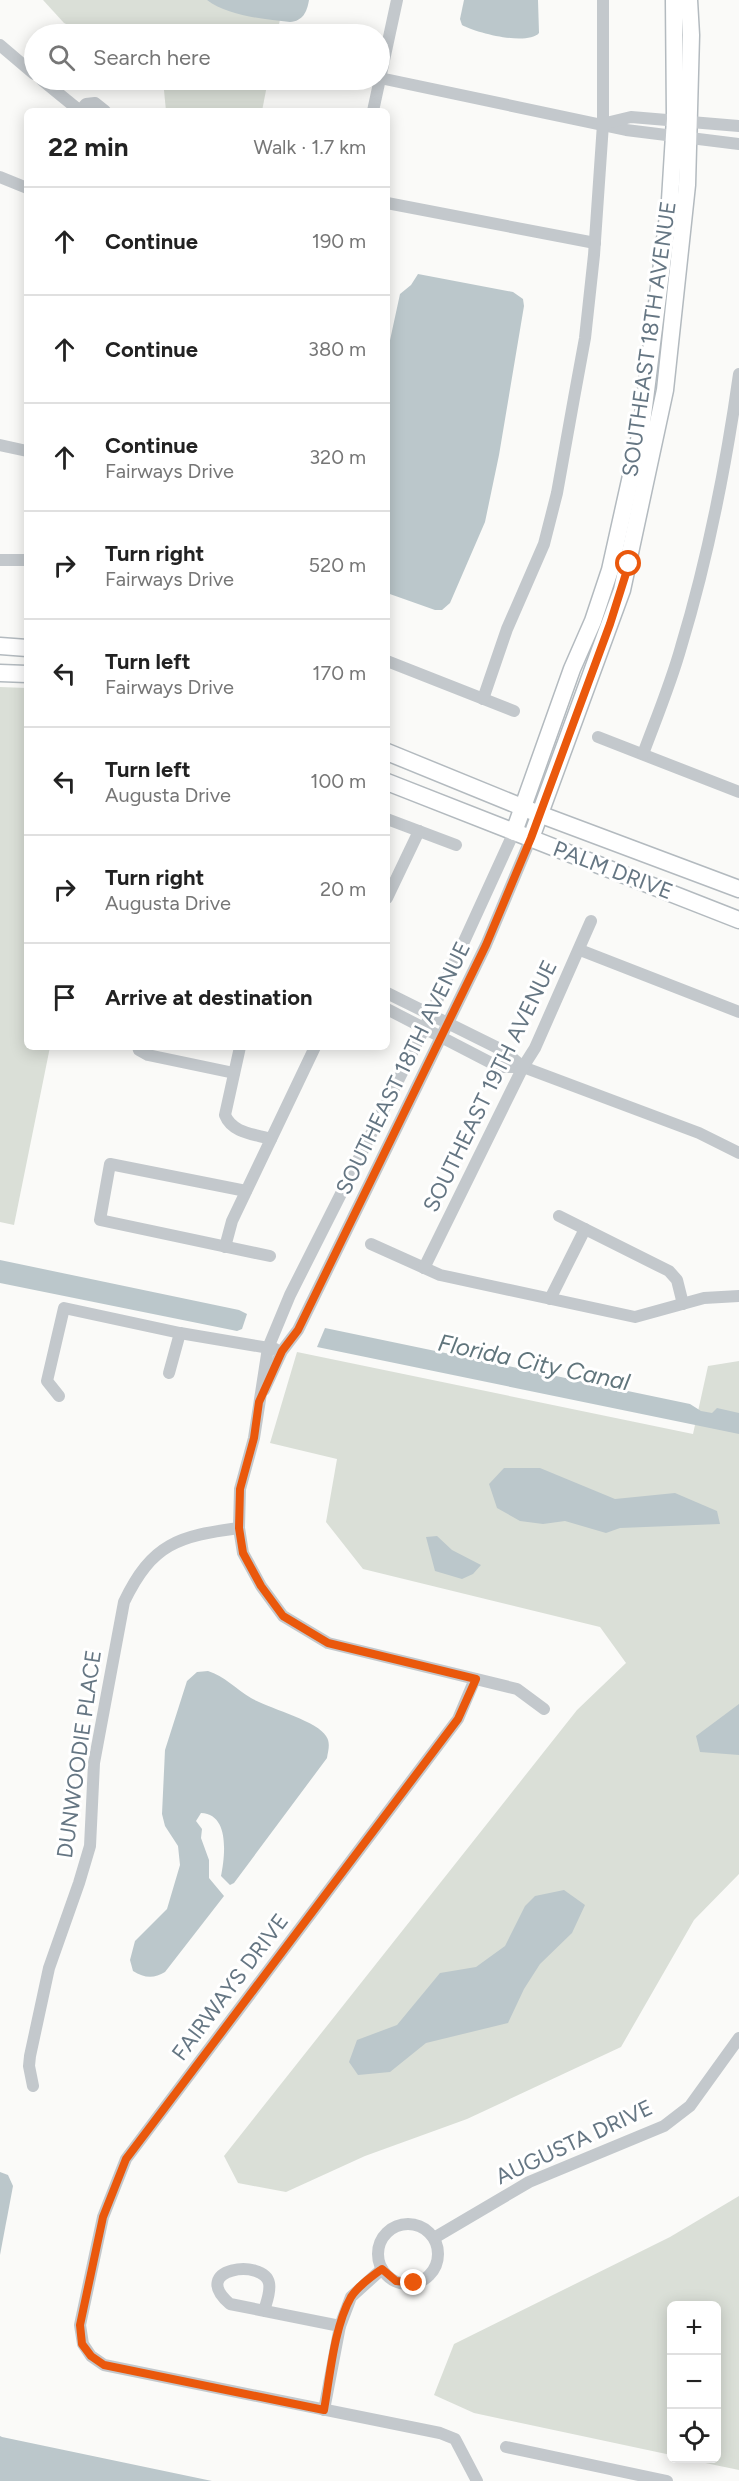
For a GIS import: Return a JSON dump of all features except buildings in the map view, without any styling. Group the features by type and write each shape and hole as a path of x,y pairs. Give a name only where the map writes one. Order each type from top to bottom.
{"street":[{"path":"390,32 397,0"},
{"path":"483,699 507,629 544,544 557,493 585,338 595,243 603,124 603,0"},
{"path":"674,0 682,120"},
{"path":"531,838 532,811 614,613 629,564 665,390 685,207 681,137 691,35 689,0"},
{"path":"0,45 24,65"},
{"path":"390,80 626,130 714,139 739,144"},
{"path":"54,90 76,108"},
{"path":"375,108 378,90"},
{"path":"83,108 95,103 101,108"},
{"path":"603,124 631,117 739,126"},
{"path":"0,177 24,187"},
{"path":"390,204 595,243"},
{"path":"642,754 677,660 692,609 718,500 739,374"},
{"path":"0,445 24,450"},
{"path":"0,560 24,560"},
{"path":"0,646 24,648"},
{"path":"390,663 514,711"},
{"path":"0,673 24,674"},
{"path":"598,737 739,792"},
{"name":"PALM DRIVE","path":"390,753 532,811 739,889"},
{"name":"PALM DRIVE","path":"390,783 739,920"},
{"name":"SOUTHEAST 18TH AVENUE","path":"268,1348 290,1295 431,1015 514,832 532,811"},
{"path":"390,820 456,845"},
{"path":"391,878 419,831"},
{"name":"SOUTHEAST 18TH AVENUE","path":"282,1351 298,1330 486,945 531,838"},
{"name":"SOUTHEAST 19TH AVENUE","path":"424,1268 523,1067 535,1048 591,921"},
{"path":"580,950 739,1012"},
{"path":"390,994 504,1051 523,1067 699,1133 739,1153"},
{"path":"390,1011 499,1067 523,1067"},
{"path":"139,1050 148,1055 234,1073"},
{"path":"239,1050 225,1115 229,1124 235,1129 271,1139"},
{"path":"225,1247 231,1221 314,1050"},
{"path":"246,1191 110,1164 100,1220 270,1256"},
{"path":"559,1216 669,1271 677,1280 683,1304"},
{"path":"550,1299 585,1229"},
{"path":"371,1244 440,1275 635,1317 704,1298 739,1296"},
{"path":"58,1396 47,1381 64,1308 180,1333 282,1351 259,1402"},
{"path":"169,1373 180,1333"},
{"path":"268,1348 254,1438 240,1489 239,1528 243,1553 261,1586 283,1616 328,1643 517,1689 544,1709"},
{"name":"DUNWOODIE PLACE","path":"33,2086 29,2066 30,2056 49,1968 90,1846 93,1763 124,1602 132,1586 162,1549 181,1539 239,1528"},
{"name":"FAIRWAYS DRIVE","path":"476,1679 458,1719 126,2159 103,2217 80,2325 82,2344 91,2356 104,2365 440,2433 455,2439 477,2481"},
{"name":"AUGUSTA DRIVE","path":"434,2238 529,2182 664,2126 690,2106 739,2038"},
{"path":"407,2223 418,2225 434,2238 438,2256 430,2274 423,2279 405,2284 388,2276 382,2269 378,2259 379,2244 388,2231 397,2225 407,2223"},
{"path":"264,2311 269,2281 263,2274 231,2269 222,2274 218,2285 220,2296 230,2304 264,2311 340,2326"},
{"path":"324,2410 340,2326 351,2297 364,2282 382,2269"},
{"path":"506,2447 667,2481"}],"shaded area":[{"path":"43,0 284,0 279,24 64,23"},
{"path":"207,0 309,0 304,15 290,22 236,13"},
{"path":"464,0 538,0 539,33 533,37 524,38 501,37 462,25 460,19"},
{"path":"164,90 266,90 263,108 166,108"},
{"path":"418,274 513,292 523,299 524,306 499,455 485,522 450,603 442,610 435,610 390,594 390,340 400,294 411,285"},
{"path":"0,687 24,688 24,1050 49,1050 14,1225 0,1222"},
{"path":"0,1260 239,1310 247,1314 242,1329 237,1331 0,1283"},
{"name":"Florida City Canal","path":"325,1328 690,1404 701,1411 712,1413 717,1408 739,1413 739,1434 317,1347"},
{"path":"297,1352 693,1434 708,1366 739,1361 739,1874 694,1920 621,2047 467,2119 365,2156 286,2192 238,2183 224,2156 577,1710 626,1663 600,1627 363,1569 326,1522 337,1459 270,1443"},
{"path":"504,1468 540,1468 615,1499 675,1493 717,1511 720,1524 620,1528 606,1533 565,1521 543,1524 520,1521 497,1508 489,1484"},
{"path":"437,1536 452,1550 481,1565 473,1574 462,1579 435,1571 426,1537"},
{"path":"208,1671 225,1679 251,1698 321,1730 328,1741 327,1758 234,1883 230,1885 221,1876 224,1848 221,1828 217,1820 201,1813 196,1821 202,1829 201,1838 209,1860 209,1878 224,1896 165,1972 153,1977 145,1976 133,1971 130,1960 135,1941 167,1909 180,1865 178,1846 165,1826 162,1814 165,1750 187,1681 197,1672"},
{"path":"739,1704 739,1755 700,1752 696,1736"},
{"path":"564,1890 585,1905 572,1933 540,1964 524,1989 508,2023 426,2043 390,2072 358,2075 349,2062 357,2040 397,2025 440,1973 476,1967 505,1946 525,1906 535,1896"},
{"path":"0,2172 8,2175 13,2186 0,2255"},
{"path":"739,2196 739,2470 705,2463 721,2463 721,2301 667,2301 667,2454 474,2413 434,2395 454,2344 670,2237"},
{"path":"0,2436 2,2437 212,2481 0,2481"}],"route":[{"path":"414,2283 405,2284 396,2281 382,2269 364,2282 351,2297 340,2326 324,2410 104,2365 91,2356 82,2344 80,2325 103,2217 126,2159 458,1719 476,1679 328,1643 283,1616 261,1586 243,1553 239,1528 240,1489 254,1438 259,1402 282,1351 298,1330 486,945 531,838 591,670 610,624 629,564"}]}
